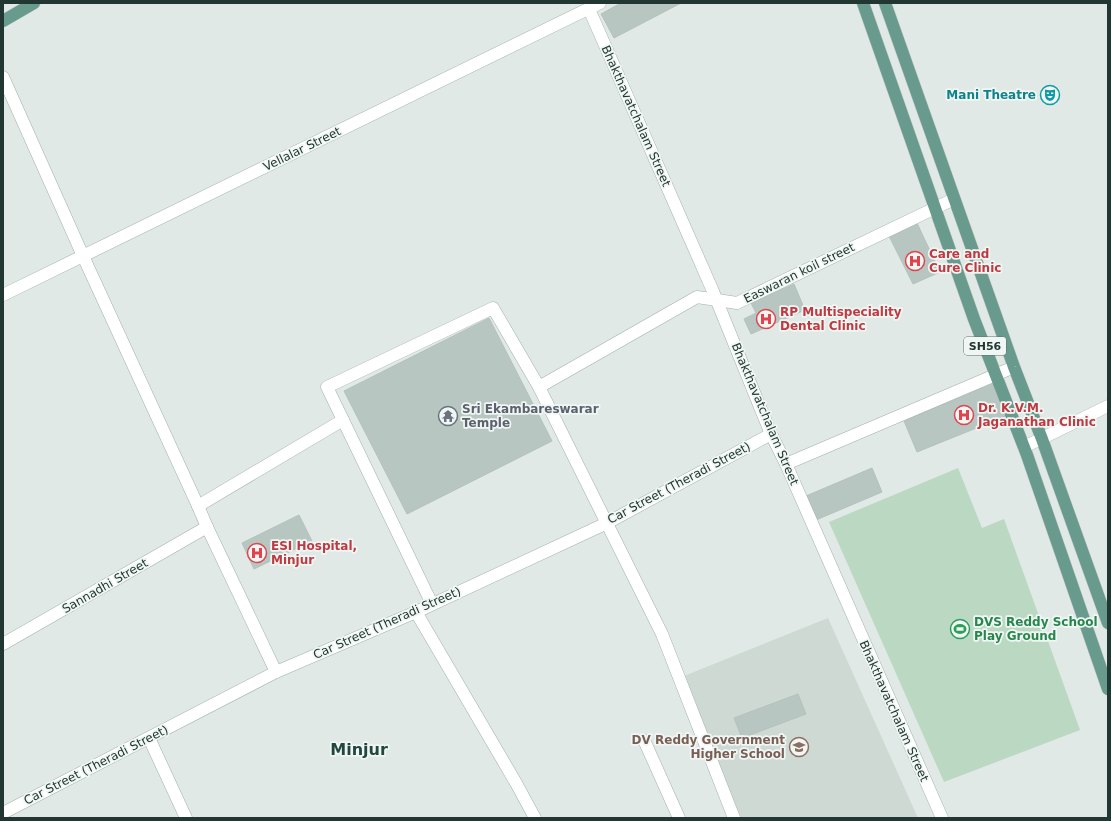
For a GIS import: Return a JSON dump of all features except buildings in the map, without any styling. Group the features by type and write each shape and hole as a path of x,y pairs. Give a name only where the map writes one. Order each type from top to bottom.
{"main road":[{"path":"3,21 34,3"},
{"name":"SH56","path":"863,3 974,319 1024,447 1108,689"},
{"name":"SH56","path":"885,3 1014,367 1042,439 1108,623"}],"street":[{"name":"Vellalar Street","path":"3,295 600,3"},
{"name":"Bhakthavatchalam Street","path":"589,9 716,300 771,434 786,464 942,818"},
{"path":"3,76 83,256 207,527 276,672"},
{"name":"Easwaran koil street","path":"539,387 697,297 737,303 954,200"},
{"path":"432,604 327,387 493,308 539,387 662,634 734,818"},
{"path":"786,464 1014,367"},
{"path":"1024,447 1108,406"},
{"path":"198,506 343,420"},
{"name":"Car Street (Theradi Street)","path":"3,814 276,672 416,612 607,523 771,434"},
{"name":"Sannadhi Street","path":"3,644 207,527"},
{"path":"416,612 535,818"},
{"path":"149,738 186,818"},
{"path":"644,740 679,818"}],"shaded area":[{"name":"DV Reddy Government Higher School","path":"828,618 918,818 740,818 684,676"}],"green space":[{"name":"DVS Reddy School Play Ground","path":"958,468 982,528 1004,519 1080,730 944,782 829,522"}],"place":[{"name":"Mani Theatre","path":"1050,95"},
{"name":"Care and Cure Clinic","path":"915,261"},
{"name":"RP Multispeciality Dental Clinic","path":"766,319"},
{"name":"Dr. K.V.M. Jaganathan Clinic","path":"964,415"},
{"name":"Sri Ekambareswarar Temple","path":"448,416"},
{"name":"ESI Hospital, Minjur","path":"257,553"},
{"name":"DVS Reddy School Play Ground","path":"960,629"},
{"name":"DV Reddy Government Higher School","path":"799,747"}],"district":[{"name":"Minjur","path":"359,749"}]}
